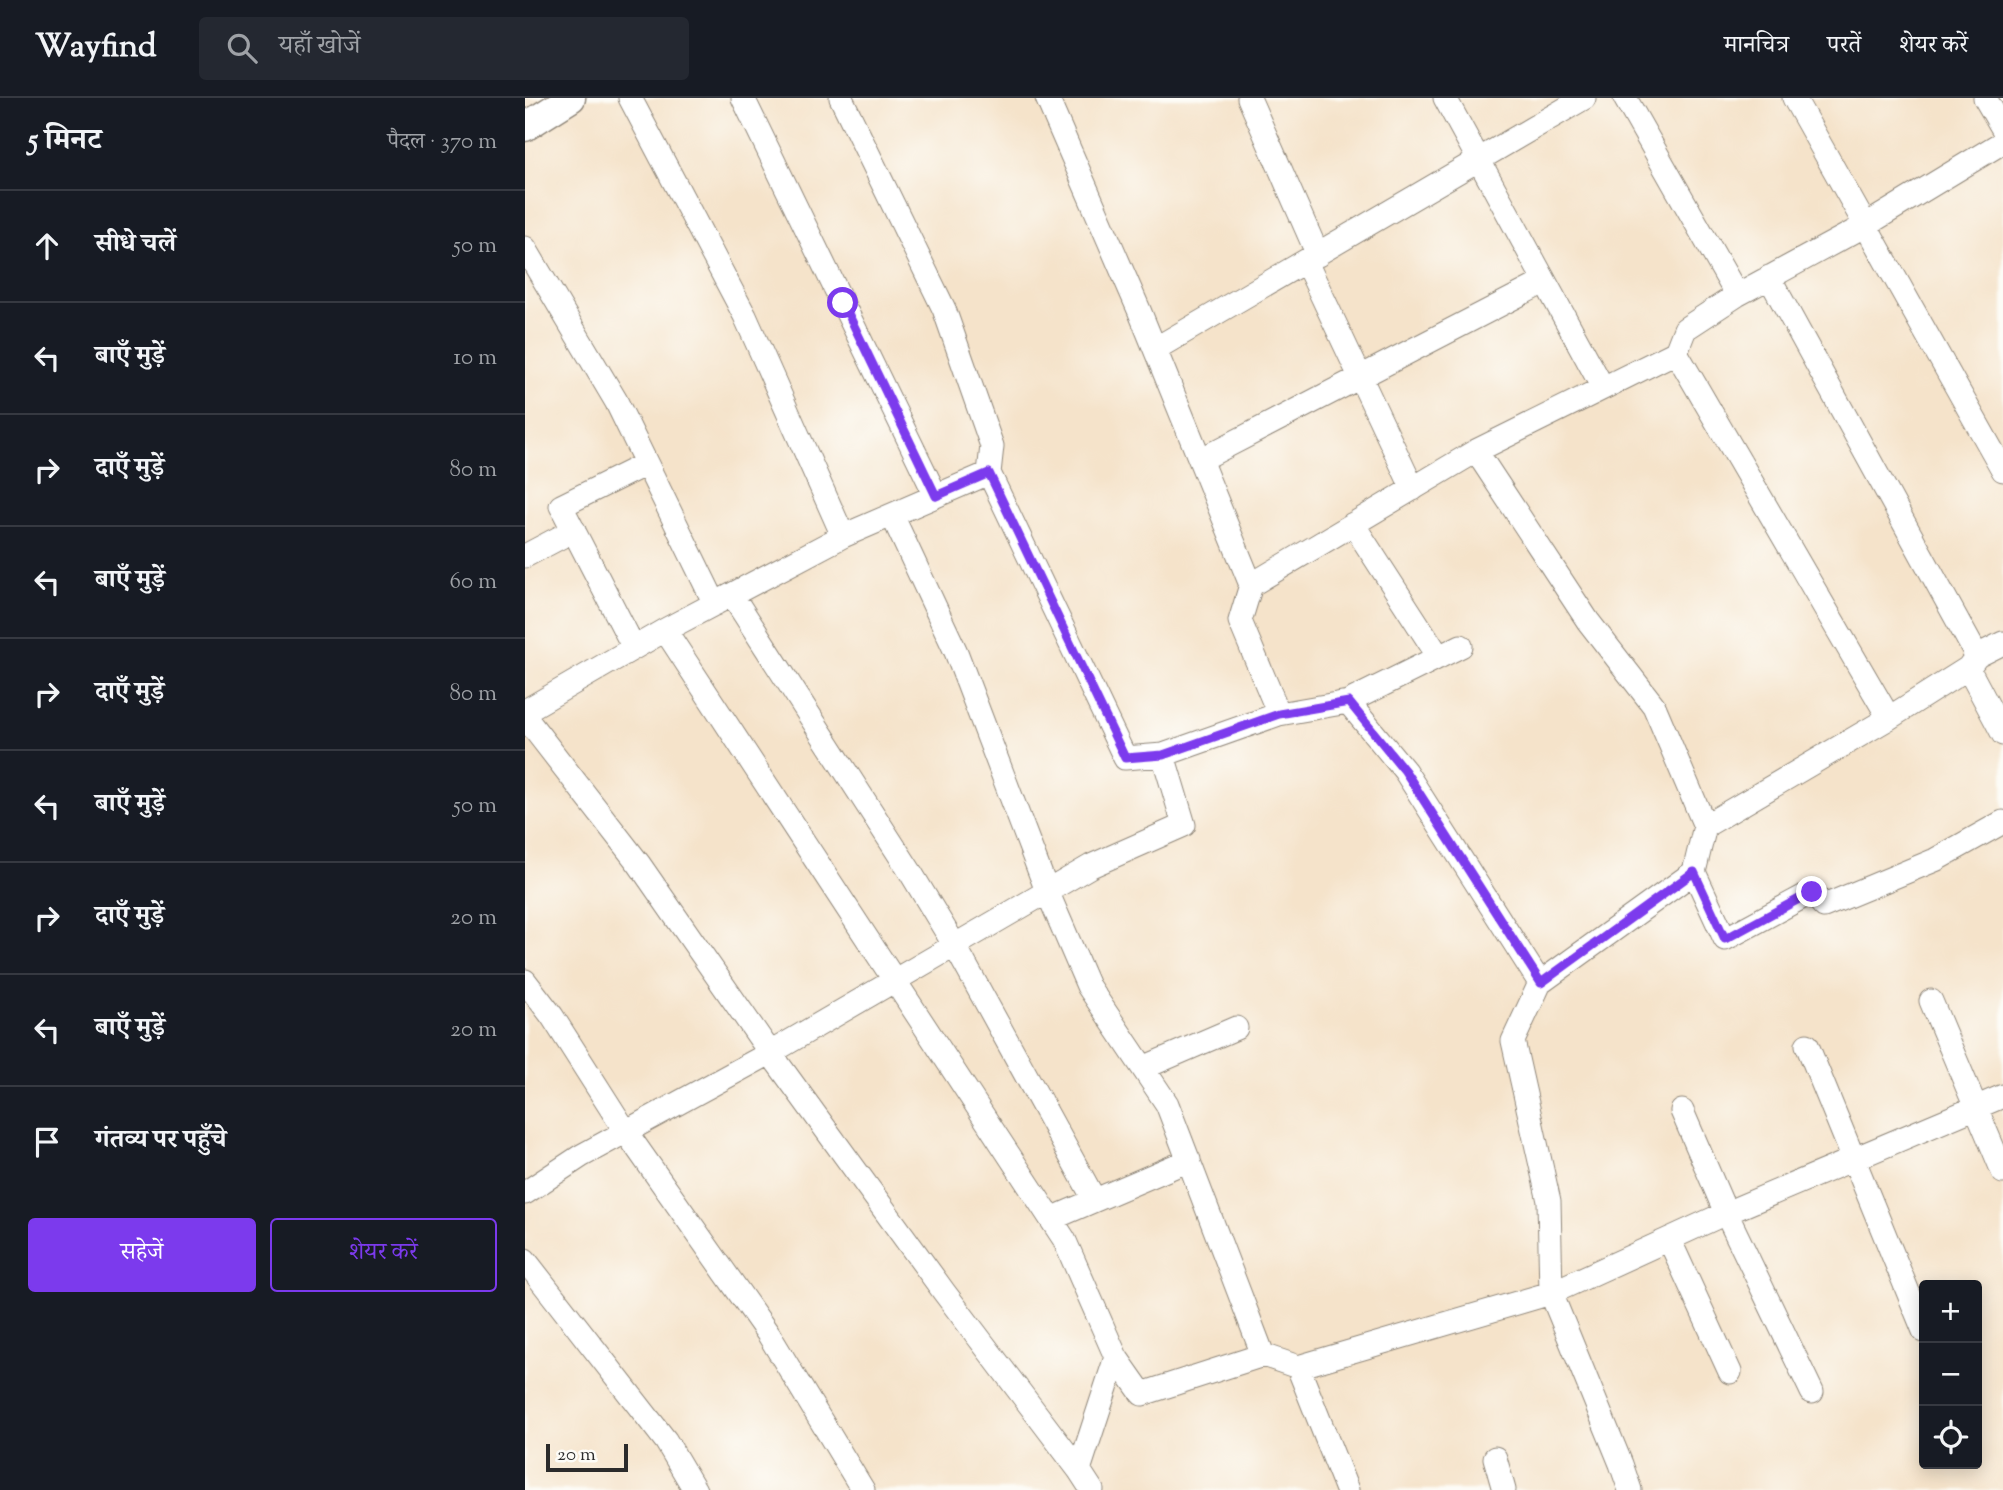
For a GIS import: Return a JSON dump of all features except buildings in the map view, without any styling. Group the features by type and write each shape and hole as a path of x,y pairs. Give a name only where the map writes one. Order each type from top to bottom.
{"street":[{"path":"525,127 571,98"},
{"path":"630,98 745,316 843,537"},
{"path":"743,98 936,496"},
{"path":"841,98 944,309 992,446 989,473 1125,758 1163,755 1279,714 1349,702 1461,646"},
{"path":"1047,98 1155,349 1251,585 1241,621 1279,714"},
{"path":"1249,98 1360,377 1413,489"},
{"path":"1445,98 1603,388"},
{"path":"1155,349 1584,98"},
{"path":"1625,98 1737,295"},
{"path":"1794,98 2003,470"},
{"path":"1985,98 2003,129"},
{"path":"1251,585 1476,451 1677,352 1685,329 1737,295 1867,225 2003,142"},
{"path":"525,247 616,401 646,464 723,600 904,862 955,946 1094,1199"},
{"path":"1769,277 1973,662 2003,734"},
{"path":"1201,460 1544,282"},
{"path":"1677,352 1889,718"},
{"path":"1476,451 1588,621 1654,706 1705,826 1694,872 1725,939 1812,892 1824,906 1935,860 2003,822"},
{"path":"634,648 561,506 646,464"},
{"path":"989,473 843,537 665,630 526,720 639,864 770,1053 1092,1490"},
{"path":"893,515 956,652 1047,891 1088,986 1167,1104 1263,1354"},
{"path":"1353,524 1440,657"},
{"path":"525,556 574,530"},
{"path":"665,630 1064,1239 1116,1357 1142,1394 1263,1354 1298,1367 1551,1293 1726,1213 2003,1096"},
{"path":"1705,826 1889,718 2003,643"},
{"path":"1349,702 1405,771 1541,983"},
{"path":"525,1193 581,1156 770,1053 1091,866 1184,825 1163,755"},
{"path":"1630,1490 1551,1293 1549,1201 1513,1041 1541,983 1694,872"},
{"path":"525,981 552,1016 626,1132 769,1335 863,1490"},
{"path":"1931,1000 2003,1172"},
{"path":"1143,1068 1236,1028"},
{"path":"1807,1045 1919,1318"},
{"path":"1682,1111 1726,1213 1812,1392"},
{"path":"1051,1219 1189,1160"},
{"path":"1669,1239 1730,1373"},
{"path":"525,1260 666,1441 695,1490"},
{"path":"1079,1470 1116,1357"},
{"path":"1298,1367 1347,1490"},
{"path":"1495,1458 1504,1490"}],"route":[{"path":"843,303 936,496 989,473 1125,758 1163,755 1279,714 1349,702 1405,771 1541,983 1694,872 1725,939 1812,892"}]}
